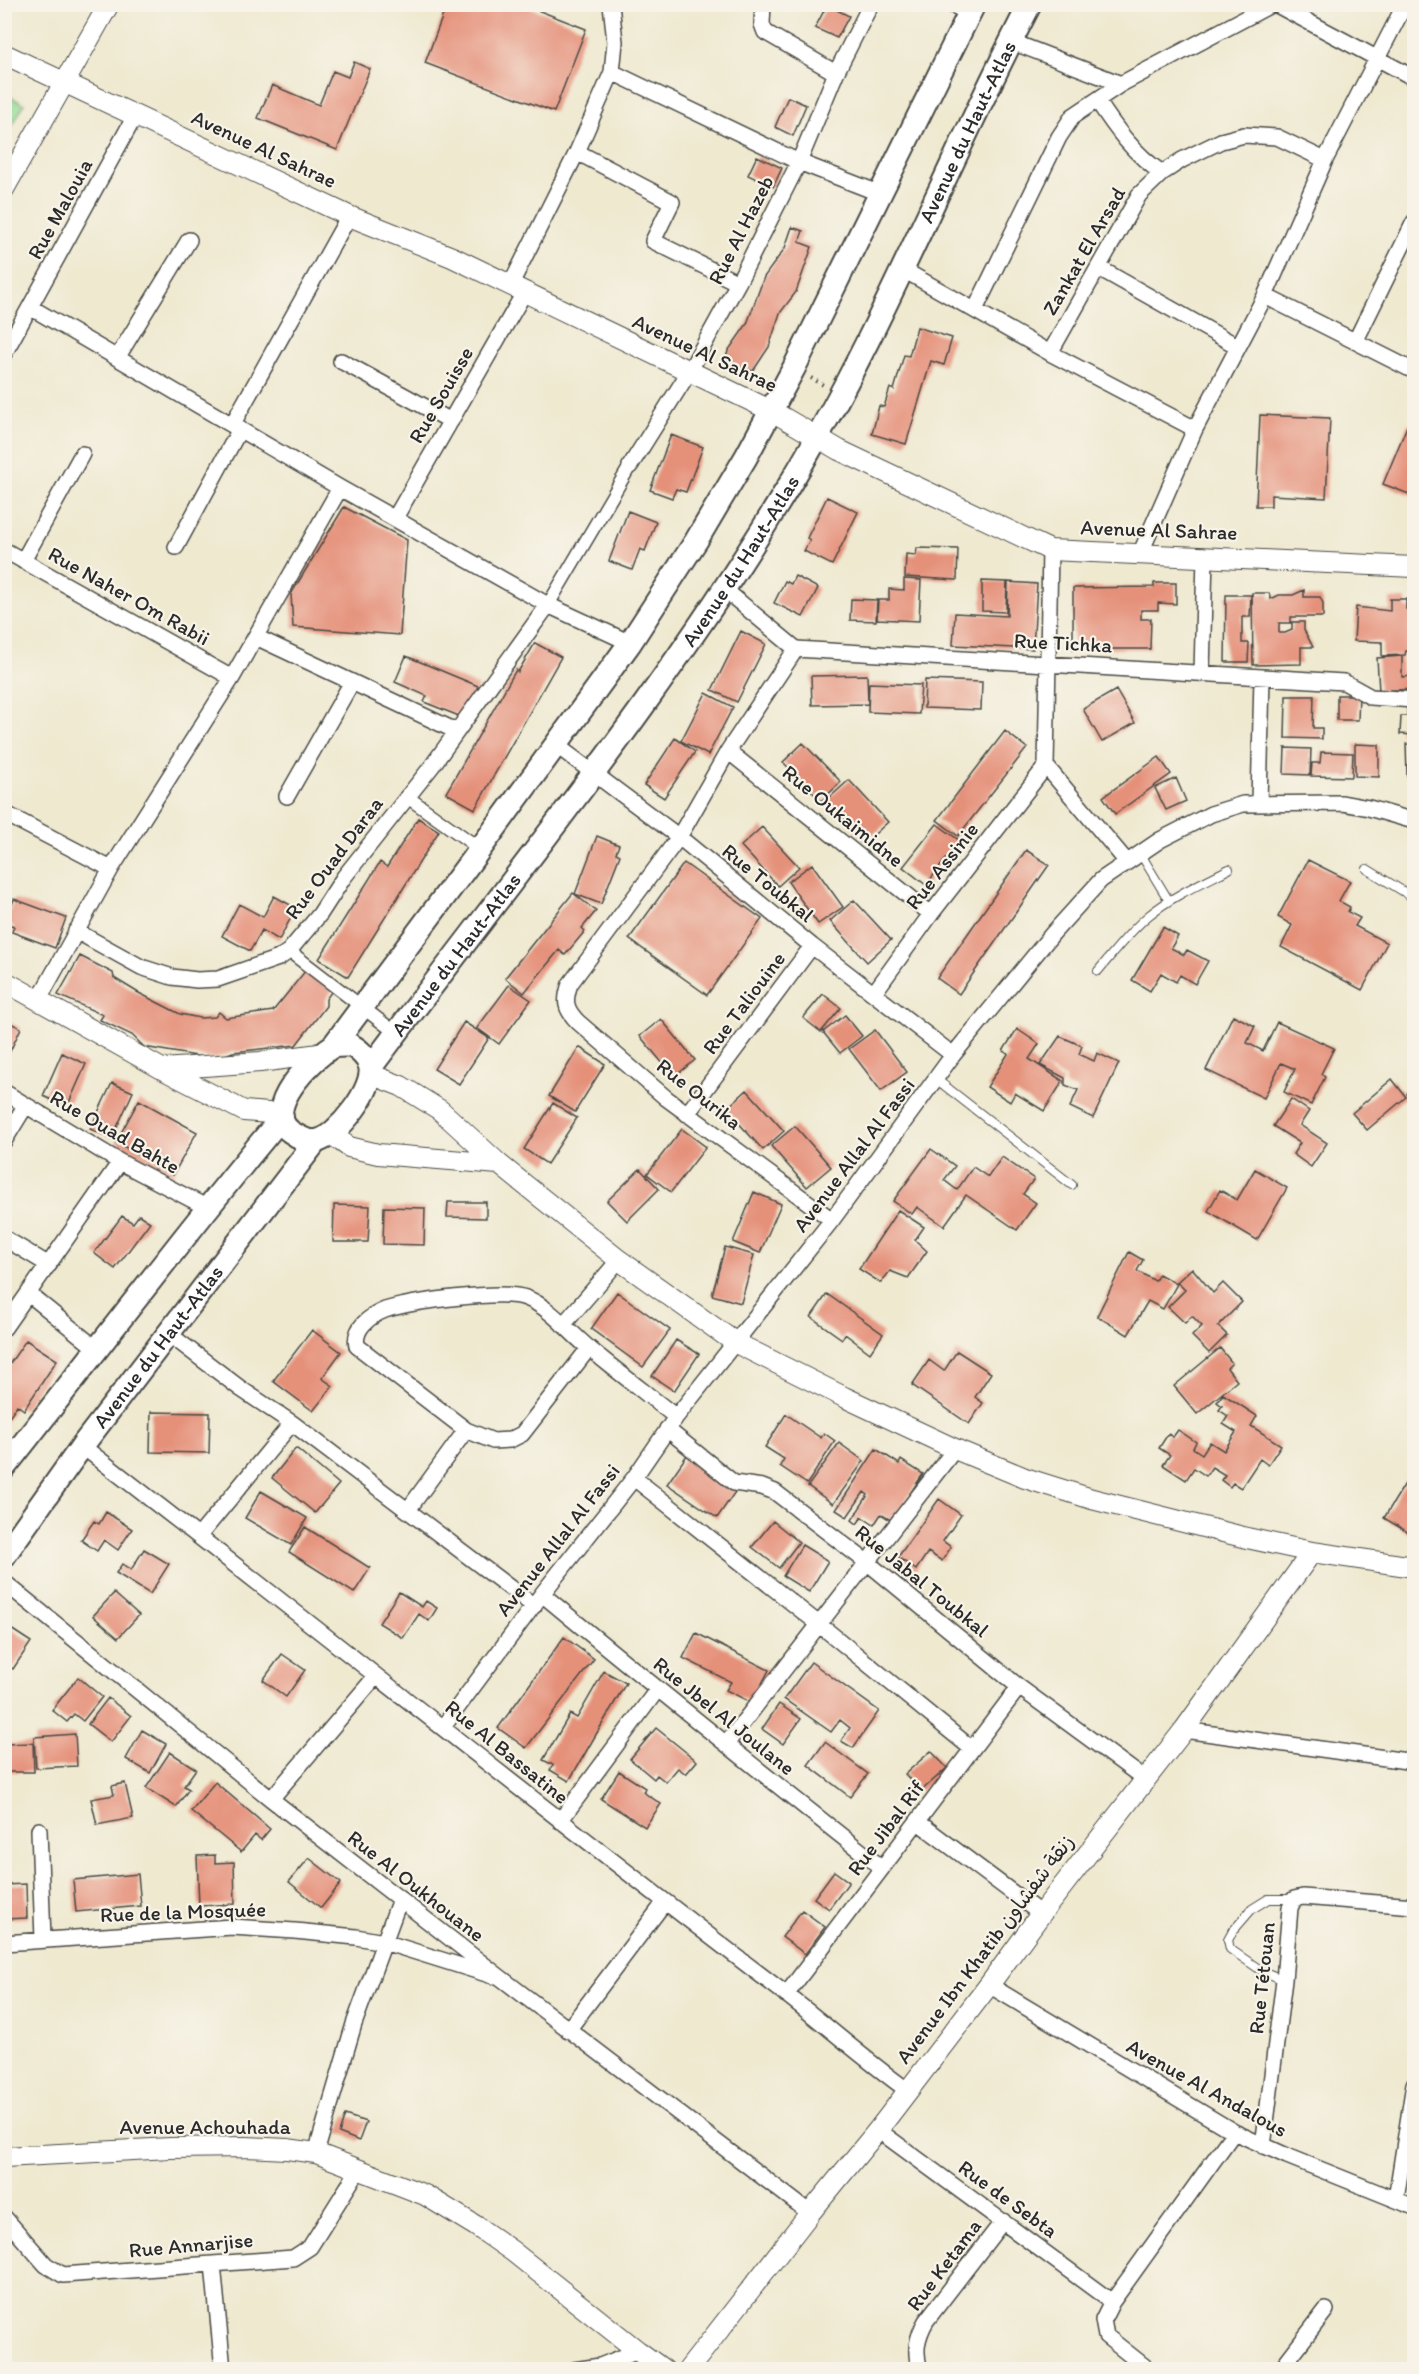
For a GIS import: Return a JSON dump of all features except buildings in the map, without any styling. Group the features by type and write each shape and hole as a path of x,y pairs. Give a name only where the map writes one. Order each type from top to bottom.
{"main road":[{"name":"Avenue du Haut-Atlas","path":"370,1071 396,1033 596,773 725,590 818,437 841,394 1030,4"},
{"name":"Avenue du Haut-Atlas","path":"326,1050 363,1005 556,745 630,643 696,541 772,411 794,368 881,194 964,7"},
{"path":"4,1468 98,1350 206,1207 281,1115 291,1088 326,1050 351,1046 364,1055 370,1071 362,1095 354,1108 324,1137 301,1139 287,1130 281,1115"},
{"name":"Avenue du Haut-Atlas","path":"4,1556 82,1446 324,1137"}],"street":[{"path":"4,189 109,4"},
{"name":"Rue Souisse","path":"395,518 451,421 517,290 612,72 615,42 611,4"},
{"path":"763,4 762,24 765,32 836,73"},
{"name":"Rue Al Hazeb","path":"630,466 689,372 738,283 799,162 836,73 871,4"},
{"path":"975,310 1059,137 1073,116 1121,84 1274,4 1414,78"},
{"path":"1142,552 1195,429 1265,296 1325,160 1405,4"},
{"path":"1011,41 1121,84"},
{"name":"Avenue Al Sahrae","path":"4,54 349,216 452,257 772,411 839,450 1050,550 1142,552 1414,567"},
{"path":"612,72 799,162 881,194"},
{"path":"1097,100 1132,148 1162,173"},
{"name":"Rue Malouia","path":"4,354 135,116"},
{"name":"Zankat El Arsad","path":"1050,352 1139,195 1162,173 1182,160 1221,141 1244,135 1277,137 1325,160"},
{"path":"577,152 672,202 653,241 738,283"},
{"path":"176,547 236,427 349,216"},
{"path":"1356,340 1414,222"},
{"path":"117,358 189,240"},
{"path":"1099,268 1237,346"},
{"path":"902,269 1050,352 1195,429"},
{"path":"1265,296 1414,371"},
{"path":"30,307 340,488 548,605 630,643"},
{"path":"341,361 451,421"},
{"path":"11,558 82,454"},
{"path":"548,605 630,466"},
{"path":"39,999 111,869 232,678 340,488"},
{"path":"1050,550 1046,766 1133,858"},
{"path":"1202,673 1205,556"},
{"name":"Rue Naher Om Rabii","path":"11,558 232,678"},
{"path":"679,837 728,751 796,649 725,590"},
{"name":"Rue Ouad Daraa","path":"76,931 141,967 172,977 197,980 218,979 250,970 279,958 289,951 320,914 344,877 432,766 548,605"},
{"path":"256,638 456,731"},
{"name":"Rue Tichka","path":"796,649 1344,682 1371,697 1414,700"},
{"path":"1259,803 1262,677"},
{"path":"287,796 352,682"},
{"name":"Rue Toubkal","path":"556,745 679,837 812,946 953,1055"},
{"name":"Rue Oukaimidne","path":"728,751 931,914"},
{"name":"Rue Assinie","path":"874,993 931,914 1046,766"},
{"path":"406,796 480,849"},
{"name":"Avenue Allal Al Fassi","path":"443,1727 538,1600 634,1478 672,1423 832,1220 953,1055 1053,933 1101,880 1160,840 1212,814 1243,804 1342,803 1414,821"},
{"path":"4,813 111,869"},
{"name":"Rue Ourika","path":"679,837 570,984 565,1002 570,1013 687,1114 832,1220"},
{"name":"Rue Taliouine","path":"687,1114 812,946"},
{"path":"289,951 363,1005 396,1033"},
{"path":"4,981 162,1069 244,1111 281,1115"},
{"path":"162,1069 260,1062 326,1050"},
{"path":"370,1071 401,1086 440,1110 499,1164 619,1260 736,1343 844,1397 955,1449 1025,1478 1092,1499 1312,1552 1414,1567"},
{"name":"Rue Ouad Bahte","path":"4,1092 120,1162 206,1207"},
{"path":"4,1141 26,1105"},
{"path":"324,1137 378,1154 499,1164"},
{"path":"4,1328 120,1162"},
{"path":"4,1238 49,1265"},
{"path":"562,1325 619,1260"},
{"path":"29,1294 98,1350"},
{"name":"Rue Jabal Toubkal","path":"466,1430 357,1346 357,1333 364,1322 380,1312 405,1304 508,1296 522,1296 534,1301 672,1423 734,1483 762,1487 776,1492 868,1563 1019,1687 1146,1780"},
{"name":"Rue Jbel Al Joulane","path":"168,1334 408,1510 538,1600 727,1743 882,1868"},
{"path":"408,1510 466,1430 493,1441 516,1438 534,1421 589,1348"},
{"path":"199,1536 292,1423"},
{"name":"Rue Al Bassatine","path":"82,1446 907,2091"},
{"path":"727,1743 955,1449"},
{"path":"634,1478 971,1748"},
{"name":"Avenue Ibn Khatib زنقة شفشاون","path":"688,2370 878,2130 1041,1914 1146,1780 1312,1552"},
{"name":"Rue Al Oukhouane","path":"4,1582 271,1799 568,2030 810,2213"},
{"path":"271,1799 376,1676"},
{"name":"Rue Jibal Rif","path":"786,1995 1019,1687"},
{"path":"560,1821 657,1690"},
{"path":"1184,1730 1414,1762"},
{"path":"918,1822 1041,1914"},
{"path":"39,1830 43,1940"},
{"name":"Rue Tétouan","path":"1263,2146 1284,1980 1290,1908 1294,1899 1303,1897 1414,1906"},
{"path":"316,2153 354,2024 400,1899"},
{"path":"568,2030 664,1903"},
{"name":"Rue de la Mosquée","path":"4,1943 232,1927 336,1935 384,1942 501,1978"},
{"name":"Avenue Al Andalous","path":"989,1985 1234,2132 1414,2207"},
{"path":"1396,2199 1414,2084"},
{"name":"Rue de Sebta","path":"878,2130 1112,2302"},
{"path":"1149,2370 1106,2336 1103,2320 1112,2302 1234,2132"},
{"name":"Avenue Achouhada","path":"4,2157 170,2148 246,2147 316,2153 425,2194 512,2251 664,2370"},
{"name":"Rue Annarjise","path":"4,2217 46,2265 63,2275 293,2258 302,2254 318,2236 359,2169"},
{"name":"Rue Ketama","path":"920,2370 916,2345 926,2320 1003,2221"},
{"path":"213,2264 223,2370"},
{"path":"1280,2370 1326,2310"},
{"path":"574,2370 600,2366 638,2351"}],"lane":[{"path":"1133,858 1169,901"},
{"path":"1098,971 1148,916 1169,901 1229,869"},
{"path":"1367,869 1414,898"},
{"path":"936,1079 1072,1185"},
{"path":"1284,1980 1262,1971 1230,1949 1228,1940 1252,1909 1268,1899 1294,1899"}],"path":[{"path":"794,368 841,394"}],"green space":[{"path":"5,94 24,104 5,139"}]}
